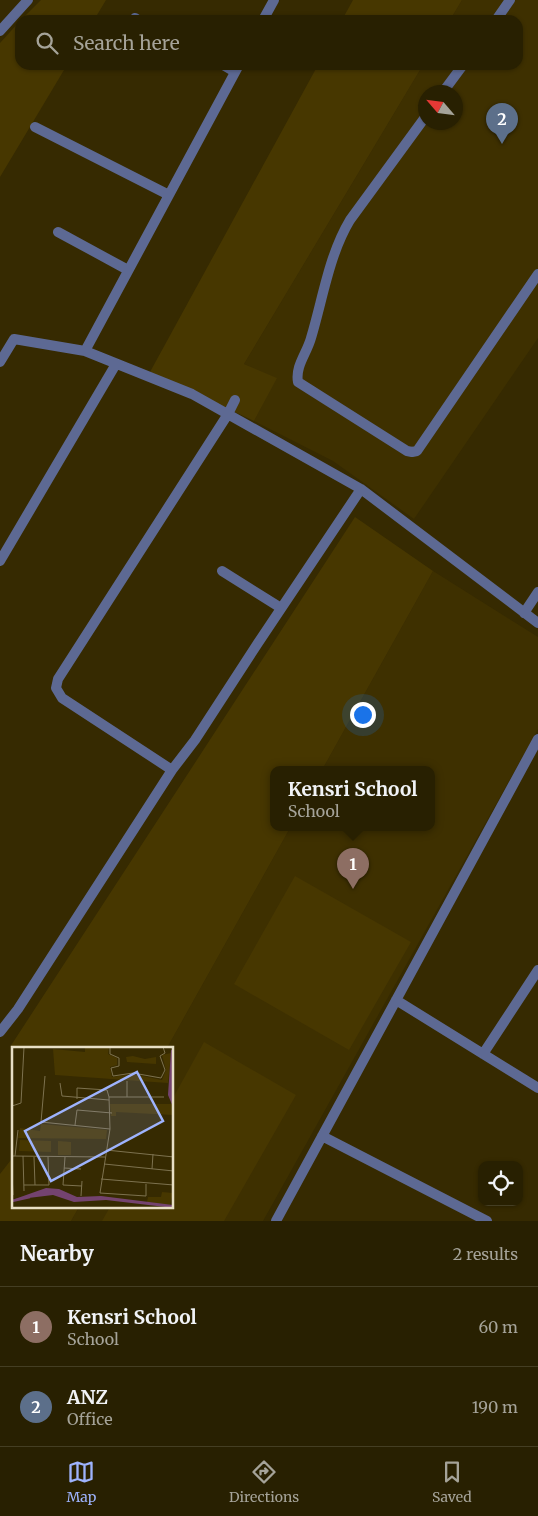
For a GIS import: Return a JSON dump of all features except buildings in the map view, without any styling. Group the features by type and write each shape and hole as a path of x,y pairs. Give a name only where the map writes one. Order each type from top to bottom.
{"street":[{"path":"0,32 28,0"},
{"path":"266,15 274,0"},
{"path":"500,15 510,0"},
{"path":"85,351 236,70"},
{"path":"448,85 459,70"},
{"path":"35,127 169,195"},
{"path":"418,127 342,233 334,253 310,340 296,375 298,382 407,451 417,450 538,274"},
{"path":"58,232 128,270"},
{"path":"0,362 14,339 85,351 192,394 361,489 538,624"},
{"path":"0,561 116,364"},
{"path":"172,770 62,698 56,688 58,679 228,414 235,400"},
{"path":"0,1032 18,1009 172,770 195,740 361,489"},
{"path":"222,571 281,608"},
{"path":"524,613 538,592"},
{"path":"276,1221 538,740"},
{"path":"483,1054 538,970"},
{"path":"396,1000 538,1088"},
{"path":"322,1136 487,1221"}],"shaded area":[{"path":"41,0 106,0 97,15 26,15"},
{"path":"353,0 462,0 453,15 345,15"},
{"path":"462,0 538,0 538,338 414,519 333,461 254,421 276,378 244,364 420,70 523,70 523,15 453,15"},
{"path":"15,26 15,70 64,70 0,177 0,43"},
{"path":"315,70 420,70 244,364 277,378 254,421 150,372"},
{"path":"355,517 433,571 324,766 270,766 270,831 288,831 168,1047 10,1047"},
{"path":"433,571 538,637 538,729 263,1221 71,1221 78,1208 174,1208 174,1047 168,1047 288,831 435,831 435,766 324,766"},
{"path":"295,876 411,942 349,1050 234,984"},
{"path":"204,1042 296,1095 224,1221 102,1221 109,1208 174,1208 174,1096"},
{"path":"12,1159 12,1208 78,1208 71,1221 0,1221 0,1174"}],"place":[{"name":"ANZ","path":"502,144"},
{"name":"Kensri School","path":"353,889"}]}
